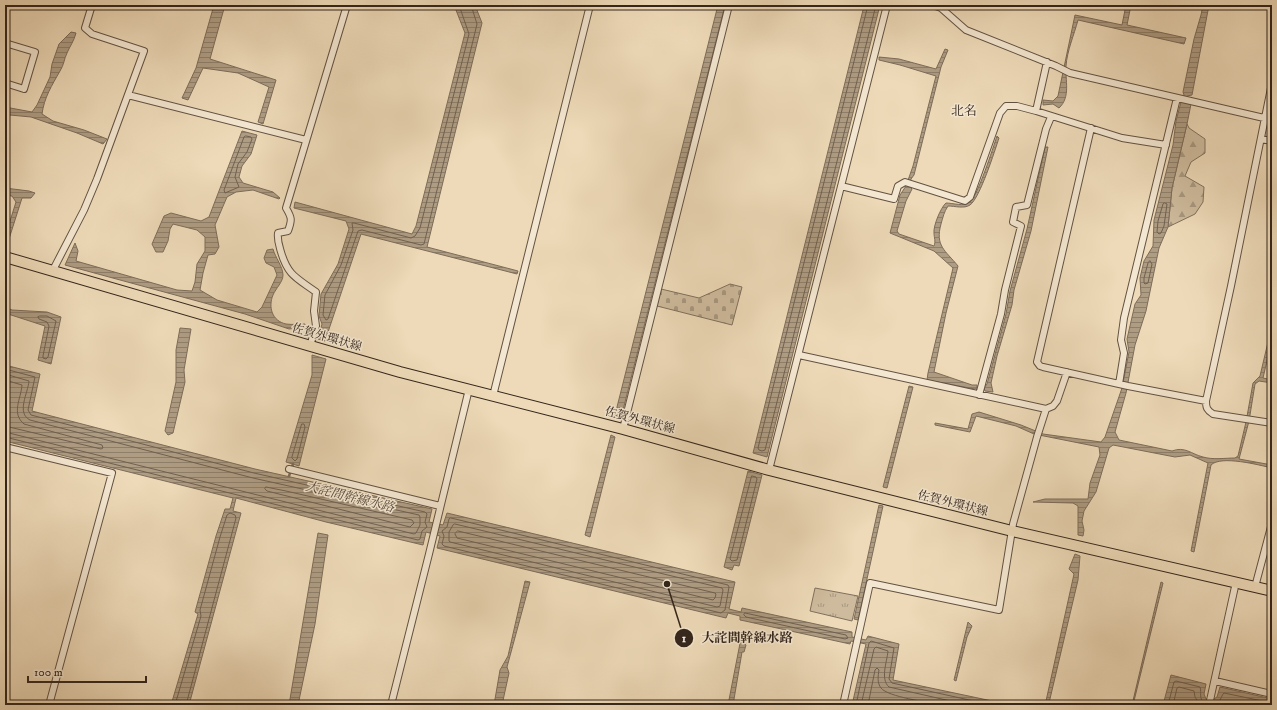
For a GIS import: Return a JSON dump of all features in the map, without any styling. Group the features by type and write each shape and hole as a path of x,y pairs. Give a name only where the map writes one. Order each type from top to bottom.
{"main road":[{"name":"佐賀外環状線","path":"5,257 400,372 623,429 769,470 1012,531 1272,591"}],"street":[{"path":"53,270 84,210 97,179 144,51 92,34 86,28 92,5"},
{"path":"310,346 316,326 314,311 316,292 292,275 285,265 277,241 278,233 288,231 291,222 291,216 286,208 347,5"},
{"path":"493,396 590,5"},
{"path":"623,429 729,5"},
{"path":"769,470 887,5"},
{"path":"933,5 942,6 966,30 1047,62 1070,73 1264,118"},
{"path":"5,43 35,52 24,89 5,83"},
{"path":"1036,111 1047,62"},
{"path":"1272,83 1206,401 1206,408 1213,414 1272,423"},
{"path":"128,94 306,140"},
{"path":"1123,385 1124,353 1121,340 1124,318 1154,189 1166,145 1182,99"},
{"path":"841,186 894,200 898,186 905,182 965,201 970,198 1000,113 1006,106 1017,106 1036,111 1122,138 1166,145"},
{"path":"979,395 1001,314 1005,290 1021,226 1013,222 1016,207 1026,205 1046,129 1052,117"},
{"path":"1091,128 1037,362 1040,366 1123,385 1206,401"},
{"path":"1261,138 1272,141"},
{"path":"799,355 1046,409 1053,406 1057,401 1067,372"},
{"path":"390,705 469,389"},
{"path":"843,705 870,583 999,610 1012,531 1046,409"},
{"path":"5,448 112,473 49,705"},
{"path":"291,469 440,506"},
{"path":"1255,587 1272,523"},
{"path":"1210,702 1236,582"},
{"path":"1214,681 1272,694"}],"green space":[{"path":"1187,124 1189,128 1205,139 1205,153 1191,162 1185,176 1204,187 1203,202 1195,214 1168,227 1172,188"},
{"path":"730,284 742,287 732,325 657,306 661,289 699,298"},
{"path":"815,588 858,596 852,621 810,611"}],"water":[{"path":"214,5 225,5 210,59 276,80 263,124 258,122 269,87 238,73 203,68 188,100 182,98 196,68"},
{"path":"454,5 475,5 482,23 427,247 518,271 517,274 361,234 325,341 318,339 322,324 319,316 321,294 338,264 349,229 346,221 294,208 295,202 412,234 416,226 465,33"},
{"path":"718,5 725,5 621,418 615,415"},
{"path":"860,5 880,5 767,457 753,453 864,6"},
{"path":"1126,5 1131,5 1127,25 1186,38 1184,44 1078,20 1067,60 1067,88 1063,104 1059,108 1053,104 1043,105 1043,100 1053,101 1058,96 1075,15 1122,25"},
{"path":"1203,5 1209,5 1192,95 1187,96 1186,103 1191,104 1172,188 1168,227 1159,248 1146,311 1135,345 1126,393 1115,432 1119,440 1172,451 1181,449 1207,458 1235,458 1238,456 1253,383 1260,376 1272,325 1272,339 1263,378 1272,380 1272,383 1259,381 1255,384 1249,421 1239,459 1272,465 1272,468 1250,463 1231,461 1216,462 1211,465 1194,552 1191,551 1208,463 1190,455 1175,457 1113,445 1109,448 1096,492 1084,511 1082,521 1084,530 1083,536 1078,535 1078,506 1073,503 1033,502 1045,499 1088,499 1090,483 1100,455 1099,447 1034,434 1016,426 976,416 970,432 935,425 935,423 968,429 972,414 979,412 1021,425 1043,434 1101,442 1105,437 1122,388 1129,352 1127,339 1135,304 1141,295 1140,278 1144,261 1153,246 1154,220 1173,145 1176,121 1181,102 1183,102 1183,92"},
{"path":"71,32 76,33 75,36 61,69 46,97 42,114 53,121 84,130 107,139 103,144 31,117 10,115 5,131 5,107 32,112 37,105 50,77 52,64 59,44"},
{"path":"945,49 948,50 941,67 914,175 909,186 912,189 906,201 897,231 899,234 934,246 934,230 942,208 946,203 962,205 970,202 981,181 997,136 999,138 987,173 974,201 965,207 948,206 939,231 939,238 942,247 958,266 946,313 934,372 972,385 977,385 977,388 975,389 927,380 953,268 934,251 890,233 900,195 906,186 913,166 936,76 879,60 879,57 899,59 936,69"},
{"path":"242,131 257,135 251,154 242,166 239,177 243,183 273,192 280,198 279,199 253,190 236,192 227,197 215,225 219,247 215,254 208,255 200,290 217,300 257,312 262,307 277,275 274,267 266,263 264,258 267,250 273,249 282,269 283,275 282,280 274,292 271,304 272,313 277,320 281,322 286,324 305,324 306,327 289,329 245,314 65,265 75,243 78,251 76,261 177,290 192,291 195,282 197,264 205,251 205,237 197,230 173,224 163,252 156,252 152,244 164,216 171,213 201,221 209,217"},
{"path":"1045,147 1048,147 1031,231 1014,290 1012,305 997,356 991,383 993,392 985,391 984,388 987,384 1006,314 1010,291 1027,229"},
{"path":"5,188 35,193 31,198 22,198 8,242 5,240 5,237 16,202 12,196 5,195"},
{"path":"5,307 12,310 47,312 61,317 51,364 38,360 45,326 5,313"},
{"path":"180,328 191,329 184,370 185,382 173,433 168,435 165,431 176,382 176,350"},
{"path":"312,355 326,359 299,466 286,462 312,375"},
{"path":"5,365 40,374 32,411 255,469 432,509 429,522 443,525 447,513 735,582 729,609 741,612 742,608 852,632 852,637 866,640 868,636 899,644 893,680 1011,705 852,705 866,644 851,641 850,644 740,620 740,616 728,613 726,618 437,548 440,536 426,532 423,545 326,522 236,498 233,511 241,513 189,705 171,705 198,614 195,612 216,536 225,509 230,509 233,498 5,441"},
{"path":"909,386 913,387 887,488 883,487"},
{"path":"611,435 615,437 590,537 585,535"},
{"path":"748,471 762,475 739,566 734,565 732,570 724,567"},
{"path":"879,505 883,506 858,620 854,619"},
{"path":"318,533 328,535 315,624 298,705 289,705"},
{"path":"1075,554 1080,556 1078,580 1049,703 1046,701 1074,574 1069,569"},
{"path":"525,581 530,582 507,667 509,673 502,705 494,705 500,670 508,656"},
{"path":"1161,582 1163,583 1132,705"},
{"path":"968,622 972,626 967,637 956,681 954,680"},
{"path":"742,633 745,633 743,643 746,645 744,652 742,652 733,705 728,705"},
{"path":"1171,675 1206,684 1204,694 1206,699 1212,700 1217,697 1220,687 1272,699 1272,705 1163,705"}],"waterway":[{"path":"289,476 293,464"}],"place":[{"name":"大詫間幹線水路","path":"667,584"}],"district":[{"name":"北名","path":"964,110"}]}
